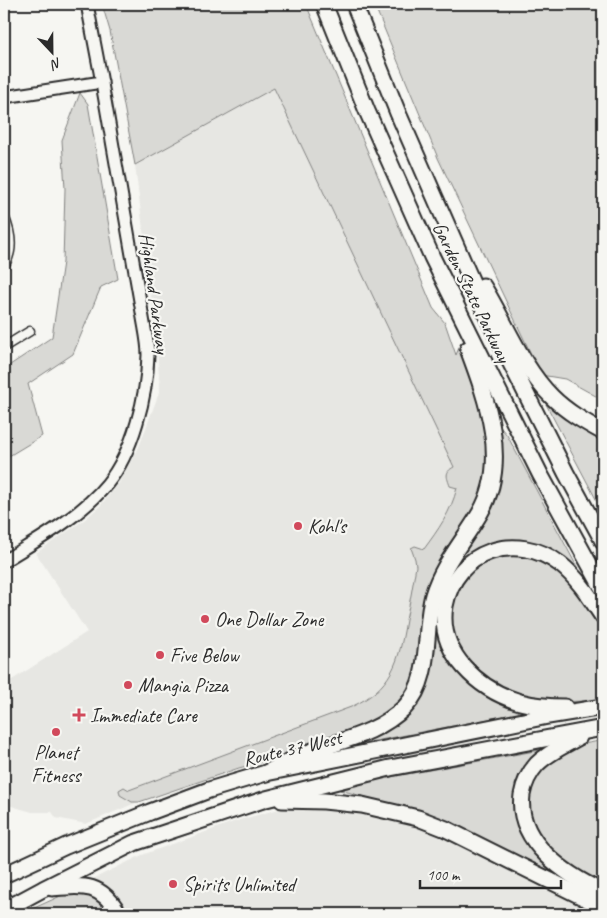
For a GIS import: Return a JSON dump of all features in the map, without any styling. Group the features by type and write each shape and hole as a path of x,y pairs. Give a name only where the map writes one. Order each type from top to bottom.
{"highway":[{"name":"Garden State Parkway","path":"324,4 367,111 432,257 540,474 603,589"},
{"name":"Garden State Parkway","path":"354,4 398,113 486,314 603,541"},
{"path":"458,248 483,285 524,360 542,386 553,399 571,413 603,432"},
{"path":"266,773 310,753 366,733 392,717 409,702 418,686 422,672 435,590 442,574 481,511 489,493 493,474 494,452 489,413 480,381 432,257"},
{"path":"601,708 532,704 507,698 488,688 466,669 454,653 446,635 444,608 450,588 457,576 468,565 480,556 494,550 518,547 540,552 560,564 579,584 603,617"},
{"name":"Route 37 West","path":"4,875 66,846 150,812 209,790 266,773 548,716 601,708"},
{"path":"600,729 556,750 536,765 528,776 524,788 522,812 530,836 542,851 577,878 603,892"},
{"name":"Route 37 West","path":"9,907 134,843 266,799 390,768 600,729"},
{"path":"266,799 352,804 375,807 418,818 446,829 603,907"},
{"path":"43,889 78,885 95,889 108,897 119,914"}],"street":[{"name":"Highland Parkway","path":"4,561 78,511 107,484 122,459 142,406 148,355 147,343 87,4"},
{"path":"4,97 102,82"},
{"path":"4,216 11,239 7,261 4,266"},
{"path":"4,347 30,331"}],"shaded area":[{"path":"102,4 306,4 433,308 445,323 456,355 461,343 482,402 490,464 482,499 436,577 417,675 402,702 376,722 287,755 239,768 139,802 132,802 120,795 119,790 124,787 129,790 351,707 365,700 376,691 391,672 400,649 416,566 411,548 415,546 424,549 448,513 457,488 450,486 447,477 449,471 454,467 274,88 135,165 110,31"},
{"path":"374,4 603,4 603,400 565,379 541,375 438,158"},
{"path":"274,88 446,449 472,491 399,691 86,824 56,818 52,812 32,812 4,804 4,685 87,632 36,553 84,520 100,506 119,483 139,447 160,390 156,335 135,165"},
{"path":"80,93 88,104 118,279 101,287 73,354 28,384 42,436 4,459 4,369 52,337 63,262 65,189 62,140"},
{"path":"537,387 603,438 603,513 597,501"},
{"path":"498,428 501,428 507,435 584,580 531,544 455,572 448,653 530,711 349,746 406,712 437,601 445,580 486,514"},
{"path":"519,553 547,562 569,580 603,623 603,698 556,702 540,701 506,692 475,670 460,652 450,627 454,591 472,568 493,556"},
{"path":"603,740 603,885 569,864 545,846 534,830 528,802 532,783 546,762 570,747"},
{"path":"546,749 541,754 519,823 603,900 417,811 340,790 374,780"},
{"path":"331,805 417,823 603,914 125,914 122,905 107,890 91,880 142,855 236,821 286,807"},
{"path":"65,894 92,894 114,914 34,914 32,909"}],"place":[{"name":"Kohl's","path":"298,526"},
{"name":"One Dollar Zone","path":"205,619"},
{"name":"Five Below","path":"160,655"},
{"name":"Mangia Pizza","path":"128,685"},
{"name":"Immediate Care","path":"79,715"},
{"name":"Planet Fitness","path":"56,732"},
{"name":"Spirits Unlimited","path":"173,884"}]}
